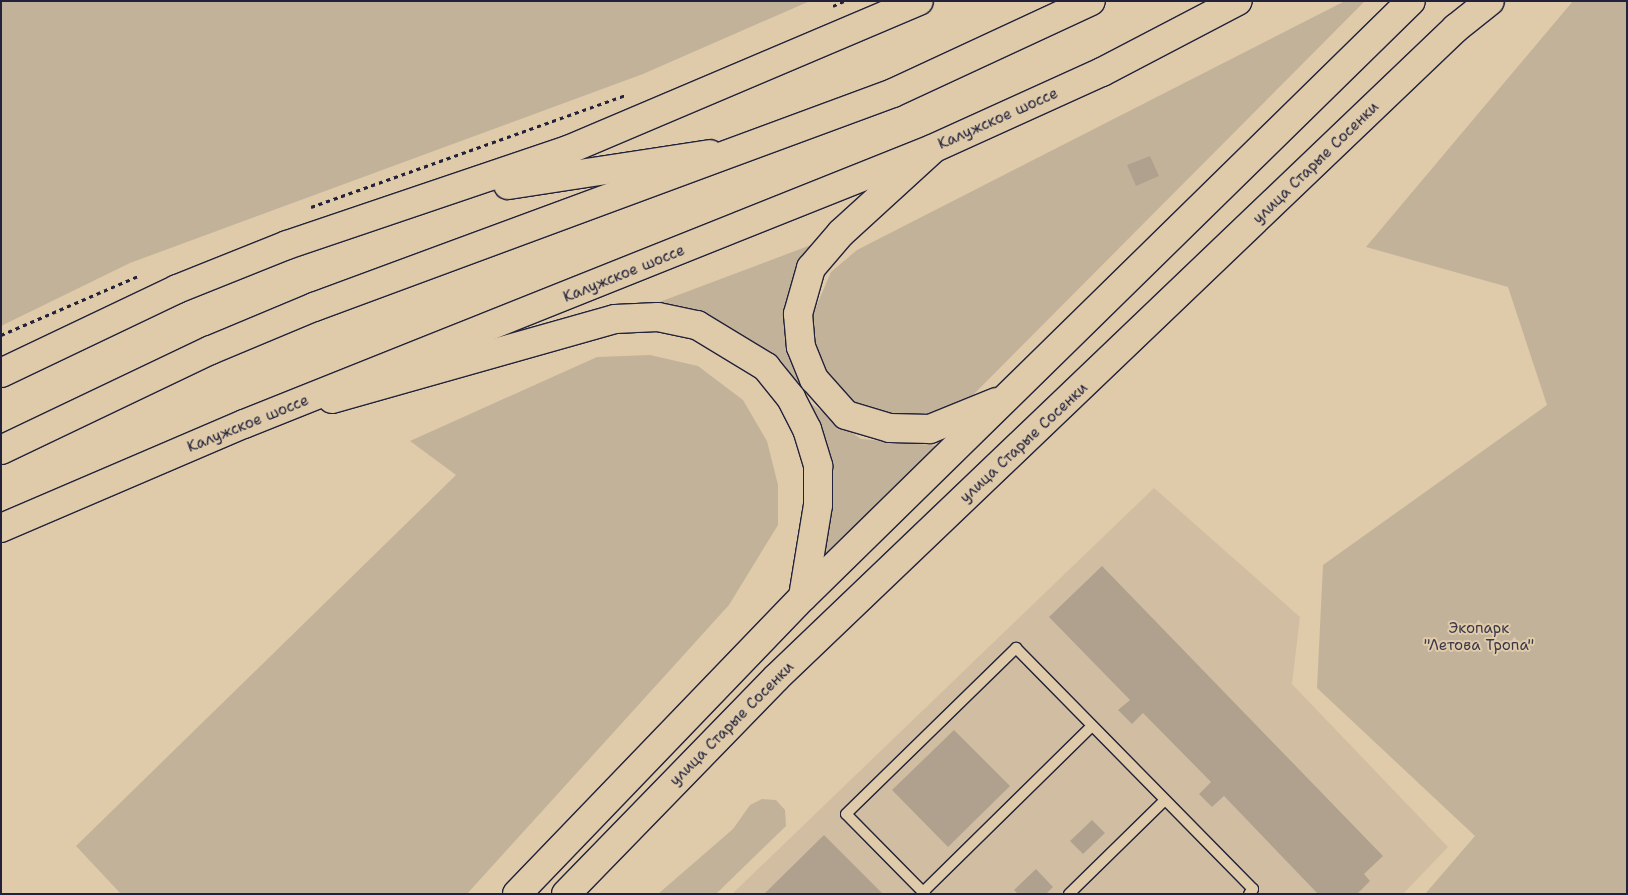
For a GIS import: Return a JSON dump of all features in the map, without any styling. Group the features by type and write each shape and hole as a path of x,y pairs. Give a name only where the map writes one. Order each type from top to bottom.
{"main road":[{"path":"1,373 177,289 287,245 450,194 578,147 919,1"},
{"path":"1,450 211,350 314,307 753,148 893,92 1091,1"},
{"name":"Калужское шоссе","path":"1,528 244,424 932,149 1102,72 1238,1"},
{"path":"517,894 803,596 1009,397 1411,1"},
{"name":"улица Старые Сосенки","path":"566,894 776,678 1456,28 1490,1"},
{"path":"450,194 753,148"},
{"path":"932,149 841,233 812,268 798,314 802,347 814,378 846,415 890,428 930,429 1009,397"},
{"path":"244,424 616,319 658,317 697,325 766,367 791,398 807,429 818,466 818,505 803,596"}],"lane":[{"path":"1092,726 924,893 846,814 1016,648 1253,889 1249,894"},
{"path":"1070,894 1165,800"}],"path":[{"path":"826,9 844,1"},
{"path":"305,208 632,92"},
{"path":"1,335 144,273"}],"shaded area":[{"path":"1154,488 1300,617 1292,684 1448,847 1403,894 732,894"}],"green space":[{"path":"1,1 810,1 643,74 130,263 1,326"},
{"path":"1345,1 1365,1 961,407 925,422 855,412 813,361 812,316 831,272 857,250"},
{"name":"Экопарк \"Летова Тропа\"","path":"1573,1 1627,1 1627,894 1425,894 1475,836 1317,688 1323,565 1547,405 1508,287 1366,247"},
{"path":"827,239 786,333 795,374 810,403 861,439 941,446 814,573 824,474 753,348 630,313"},
{"path":"650,355 698,366 743,400 767,441 778,485 778,525 729,605 467,894 121,894 76,846 456,475 410,441 597,357"},
{"path":"762,799 776,800 785,810 786,826 716,894 658,894 733,829 750,805"}],"building":[{"path":"1150,156 1159,176 1136,186 1127,165"},
{"path":"1102,566 1383,856 1364,874 1370,881 1357,894 1318,894 1224,796 1212,807 1199,794 1211,782 1143,713 1132,724 1118,710 1130,700 1049,617"},
{"path":"954,730 1010,786 948,847 892,790"},
{"path":"1092,820 1105,833 1083,854 1070,841"},
{"path":"824,835 883,894 764,894"},
{"path":"1036,869 1053,887 1046,894 1018,894 1014,890"}]}
